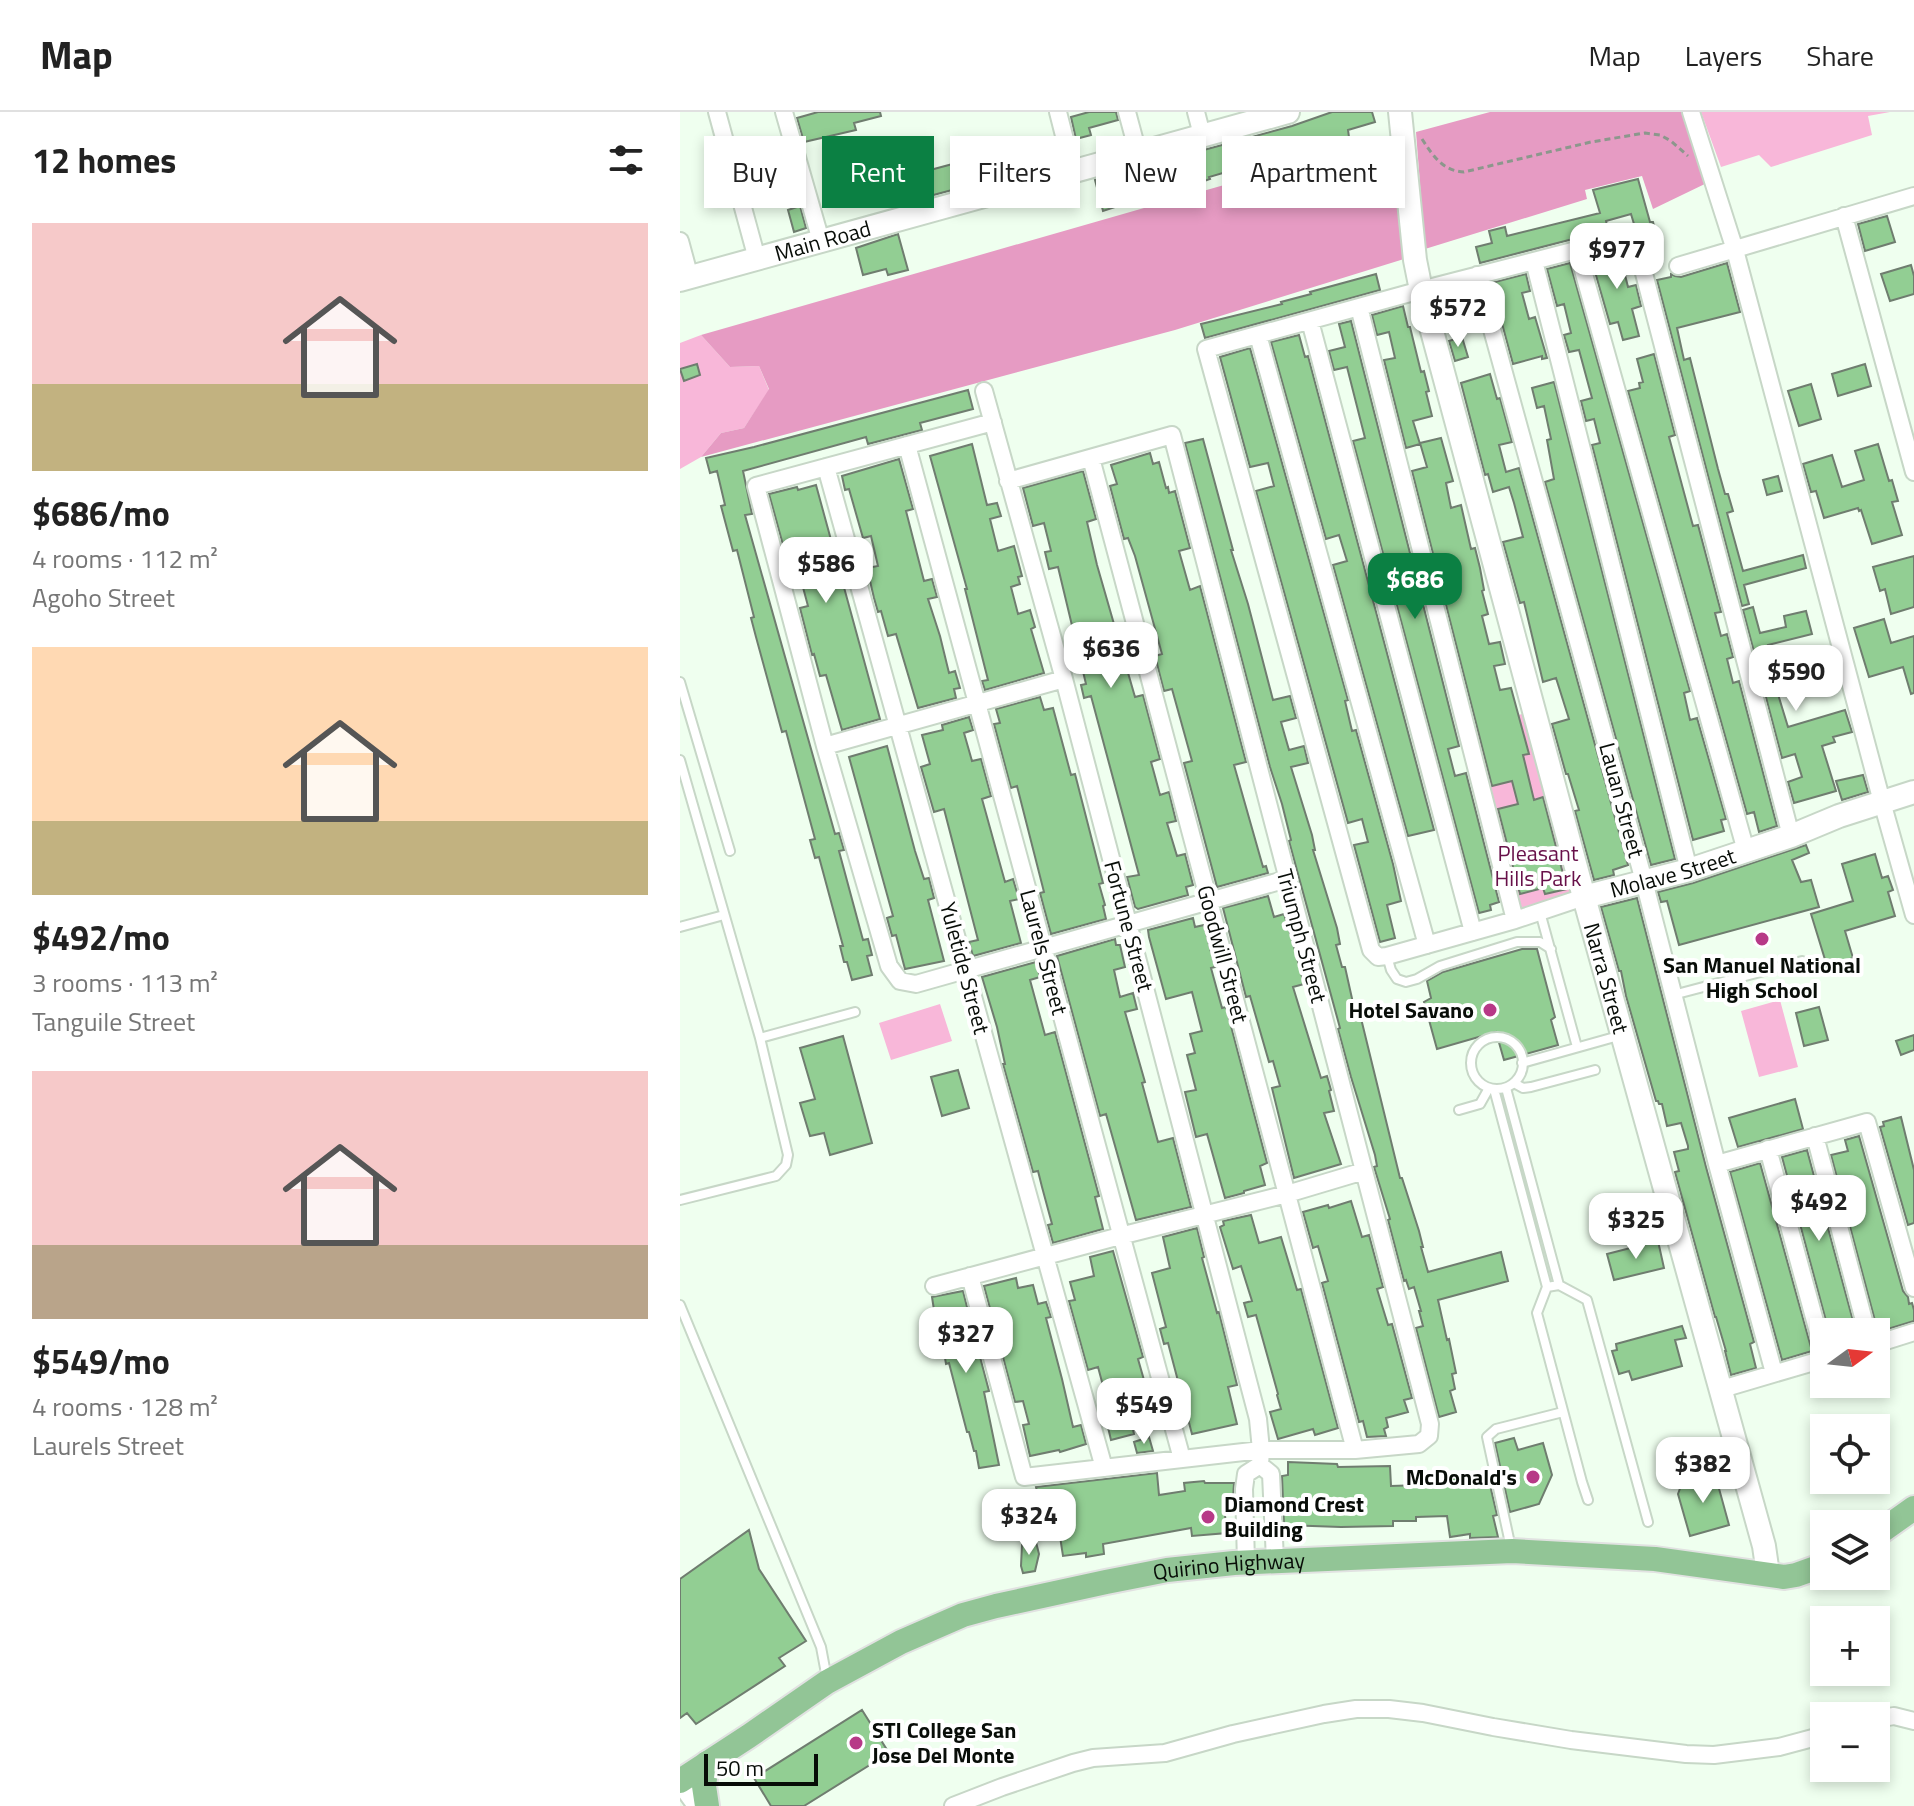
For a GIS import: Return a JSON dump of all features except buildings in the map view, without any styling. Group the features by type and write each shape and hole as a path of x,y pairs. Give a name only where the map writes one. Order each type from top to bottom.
{"main road":[{"path":"1890,1525 1914,1508"},
{"name":"Quirino Highway","path":"680,1782 827,1682 901,1642 963,1615 1152,1573 1275,1560 1512,1551 1655,1559 1784,1577 1810,1570"},
{"path":"707,1763 704,1786 707,1806"}],"street":[{"path":"717,112 757,259"},
{"path":"1058,112 1064,136"},
{"path":"1127,112 1133,136"},
{"path":"1196,112 1202,135"},
{"name":"Main Road","path":"1198,136 1259,116 1288,112"},
{"name":"Narra Street","path":"1400,112 1415,260 1421,290 1584,897 1722,1389 1764,1546 1768,1574"},
{"path":"1691,112 1735,250 1914,915"},
{"path":"787,113 821,241"},
{"path":"1678,266 1914,196"},
{"name":"Main Road","path":"685,279 950,205"},
{"path":"1844,216 1914,472"},
{"path":"1379,953 1206,349 1634,235 1791,836"},
{"path":"680,241 685,279"},
{"path":"1577,249 1746,851"},
{"path":"1534,261 1689,870"},
{"name":"Lauan Street","path":"1477,275 1644,881 1774,1373"},
{"path":"1359,307 1515,920"},
{"path":"1310,321 1473,932"},
{"path":"1258,335 1427,945"},
{"name":"Fortune Street","path":"984,391 1064,679 1258,1419 1260,1457 1271,1474 1275,1560"},
{"path":"993,422 756,486 825,746 889,966 900,981 916,984 1287,879"},
{"name":"Triumph Street","path":"1091,458 1172,435 1430,1424 1429,1436 1419,1444 1355,1450"},
{"name":"Laurels Street","path":"907,445 1182,1459"},
{"path":"1008,481 1091,458"},
{"name":"Goodwill Street","path":"1091,458 1355,1450"},
{"name":"Yuletide Street","path":"826,467 1104,1468"},
{"path":"825,746 1064,679"},
{"name":"Molave Street","path":"1379,953 1427,945 1584,897 1689,870 1914,792"},
{"path":"1717,1164 1867,1122 1914,1288"},
{"path":"1815,1136 1863,1318"},
{"path":"1768,1149 1814,1318"},
{"path":"934,1286 1364,1171"},
{"path":"970,1276 1024,1477 1182,1459 1355,1450"},
{"path":"1890,1340 1914,1332"},
{"path":"1722,1389 1810,1361"},
{"path":"1246,1562 1246,1474 1260,1457"},
{"path":"953,1806 988,1791 1093,1758 1165,1753 1233,1734 1356,1709 1423,1713 1555,1737 1686,1754 1714,1755 1779,1747 1810,1739"},
{"path":"1890,1717 1914,1721"},
{"path":"680,1782 696,1806"}],"lane":[{"path":"680,682 730,851"},
{"path":"680,760 760,1038 788,1155 786,1165 776,1176 680,1200"},
{"path":"1540,912 1577,1047"},
{"path":"680,927 724,915"},
{"path":"1379,953 1397,979 1406,982 1440,966 1517,942 1540,942 1551,949"},
{"path":"1673,995 1802,961"},
{"path":"760,1038 855,1012"},
{"path":"1522,1063 1622,1035"},
{"path":"1510,1086 1519,1076 1522,1063 1520,1051 1508,1040 1484,1041 1474,1053 1472,1069 1481,1084 1491,1088 1531,1087 1595,1070"},
{"path":"1510,1086 1559,1285"},
{"path":"1459,1110 1480,1104 1491,1088"},
{"path":"1491,1088 1547,1287 1537,1313 1588,1500"},
{"path":"1547,1287 1559,1285 1587,1300 1648,1522"},
{"path":"680,1305 821,1647 827,1682"},
{"path":"1512,1551 1487,1437 1496,1429 1563,1412"}],"path":[{"path":"1417,131 1439,162 1454,172 1645,133 1660,135 1690,157"}],"green space":[{"path":"1701,112 1890,112 1868,116 1872,135 1771,167 1759,155 1721,167"},
{"path":"701,335 730,367 759,366 769,390 744,428 721,433 701,457 680,469 680,343"},
{"name":"Pleasant Hills Park","path":"1530,712 1582,894 1515,915 1465,729"},
{"path":"1780,1000 1798,1067 1759,1077 1741,1011"},
{"path":"940,1004 952,1041 891,1060 879,1023"}],"shaded area":[{"path":"1490,112 1685,112 1711,181 1653,209 1642,176 1585,190 1587,199 1425,249 1416,132"},
{"path":"1222,186 1222,208 1397,208 1404,259 1175,330 701,457 721,433 744,428 769,389 759,366 730,367 701,335 1144,208 1206,208 1206,190"}],"place":[{"name":"San Manuel National High School","path":"1762,939"},
{"name":"Hotel Savano","path":"1490,1010"},
{"name":"McDonald's","path":"1533,1477"},
{"name":"Diamond Crest Building","path":"1208,1517"},
{"name":"STI College San Jose Del Monte","path":"856,1743"}]}
